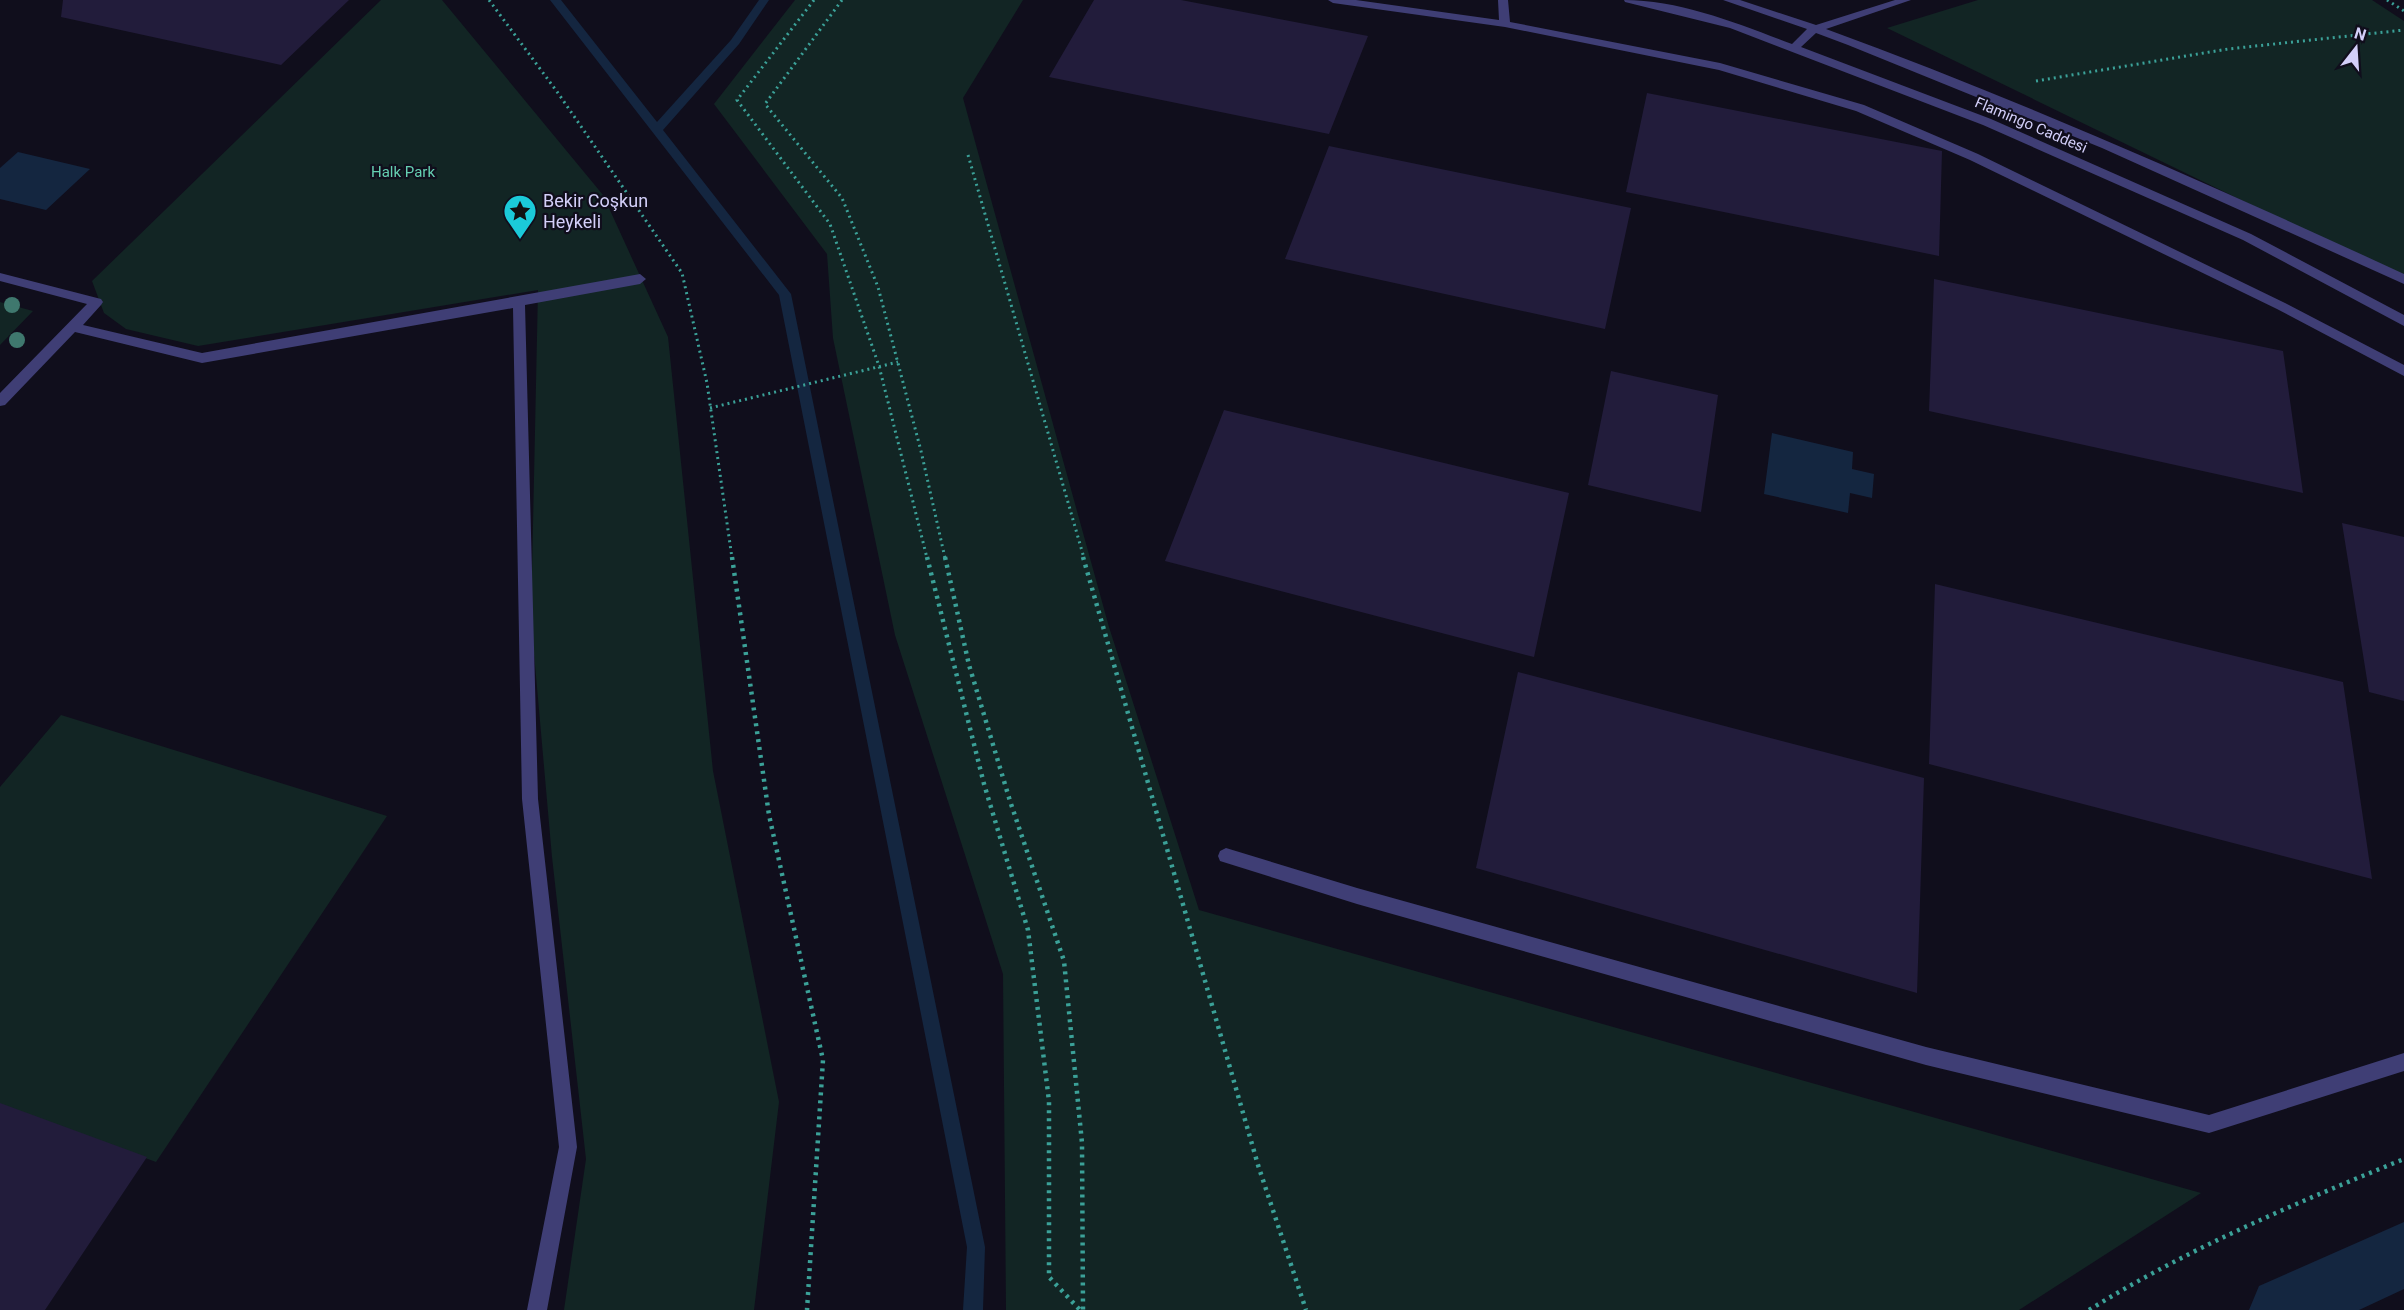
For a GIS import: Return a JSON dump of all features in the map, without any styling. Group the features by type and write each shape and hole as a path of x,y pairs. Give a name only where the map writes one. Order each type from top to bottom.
{"street":[{"path":"1333,0 1505,24 1720,67 1860,108 1974,157 2281,306 2404,371"},
{"path":"1503,0 1505,24"},
{"name":"Flamingo Caddesi","path":"1629,0 1661,6 1734,26 1987,122 2247,237 2404,321"},
{"name":"Flamingo Caddesi","path":"1728,0 1814,29 2002,101 2230,198 2404,279"},
{"path":"1794,48 1814,29 1906,0"},
{"path":"0,277 97,302 0,401"},
{"path":"73,327 202,358 640,279"},
{"path":"519,302 530,799 568,1147 537,1310"},
{"path":"1226,856 1357,896 1926,1056 2209,1124 2404,1062"}],"path":[{"path":"489,0 558,93 682,273 707,383 769,815 823,1060 807,1310"},
{"path":"814,0 737,100 830,224 879,366 984,784 1028,930 1049,1101 1049,1277 1081,1310"},
{"path":"842,0 765,104 842,198 878,287 921,451 969,665 1010,801 1064,961 1082,1143 1081,1310"},
{"path":"2387,0 2404,11"},
{"path":"2002,101 2019,84 2228,49 2404,30"},
{"path":"968,155 1258,1165 1306,1310"},
{"path":"710,408 898,362"},
{"path":"2089,1310 2124,1287 2267,1215 2404,1159"}],"green space":[{"name":"Halk Park","path":"381,0 442,0 603,195 668,337 713,771 779,1102 754,1310 564,1310 586,1159 552,857 531,619 538,290 198,346 126,329 104,313 92,281"},
{"path":"795,0 1023,0 963,98 1109,627 1199,910 2201,1193 2019,1310 1006,1310 1003,974 895,635 833,338 827,254 714,104"},
{"path":"1978,0 2372,0 2404,21 2404,279 1887,28"},
{"path":"0,302 33,311 0,345"},
{"path":"61,715 387,816 156,1162 0,1104 0,787"}],"water":[{"path":"18,152 90,169 46,210 0,199 0,168"},
{"path":"1772,433 1853,452 1852,469 1874,474 1872,498 1850,493 1848,513 1764,494"}],"building":[{"path":"63,0 349,0 281,65 61,17"},
{"path":"1094,0 1181,0 1368,36 1329,134 1049,77"},
{"path":"1647,93 1942,151 1939,256 1626,192"},
{"path":"1329,146 1631,208 1605,329 1285,259"},
{"path":"1934,279 2283,351 2303,493 1929,411"},
{"path":"1611,371 1718,395 1701,512 1588,485"},
{"path":"1224,410 1569,493 1534,657 1165,561"},
{"path":"2342,523 2404,537 2404,701 2369,692"},
{"path":"1935,584 2343,682 2372,879 1929,764"},
{"path":"1518,672 1924,778 1917,993 1476,868"},
{"path":"0,1103 147,1157 45,1310 0,1310"}],"waterway":[{"path":"555,0 785,294 976,1247 973,1310"},
{"path":"657,129 735,42 764,0"},
{"path":"2283,1310 2404,1255"}],"place":[{"name":"Bekir Coşkun Heykeli","path":"520,240"}]}
